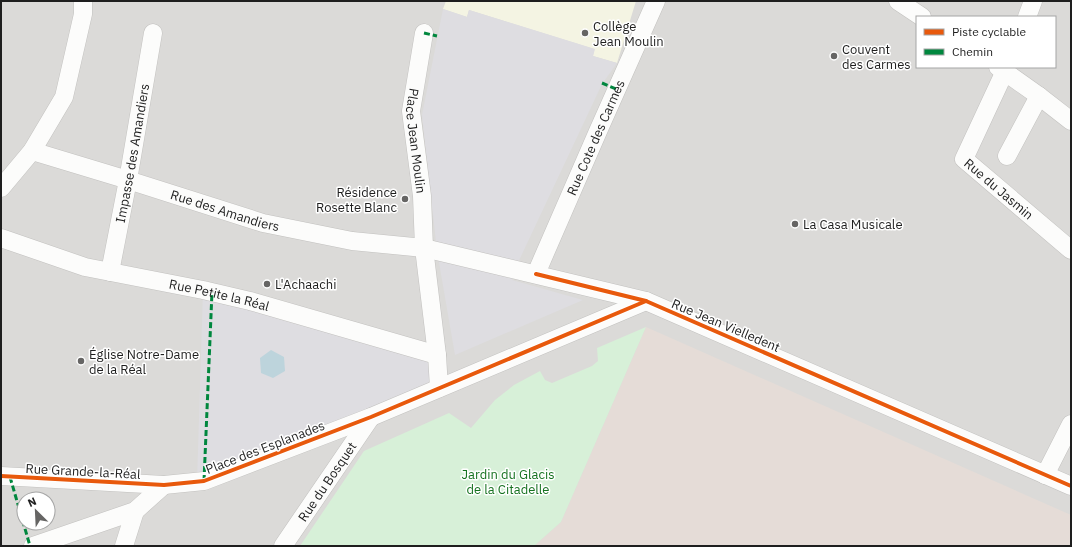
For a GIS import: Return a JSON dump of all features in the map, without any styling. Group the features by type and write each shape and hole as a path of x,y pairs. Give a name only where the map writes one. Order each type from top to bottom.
{"street":[{"path":"1,188 32,151 64,97 83,14 83,1"},
{"name":"Rue Cote des Carmes","path":"536,274 597,136 616,89 656,1"},
{"path":"898,1 920,16"},
{"path":"1028,16 1033,1"},
{"name":"Impasse des Amandiers","path":"110,272 128,180 153,33"},
{"name":"Place Jean Moulin","path":"424,33 411,111 422,196 424,248 437,355 439,388"},
{"path":"1006,70 1071,121"},
{"name":"Rue du Jasmin","path":"1006,70 964,159 1071,250"},
{"path":"1007,156 1039,96"},
{"name":"Rue des Amandiers","path":"32,151 263,223 352,241 424,248"},
{"name":"Rue Petite la Réal","path":"1,238 85,267 203,290 250,301 437,355"},
{"path":"424,248 646,301"},
{"path":"371,417 646,301"},
{"name":"Rue Jean Vielledent","path":"646,301 1071,486"},
{"name":"Place des Esplanades","path":"164,485 204,481 371,417"},
{"name":"Rue du Bosquet","path":"283,546 371,417"},
{"path":"1045,475 1071,424"},
{"name":"Rue Grande-la-Réal","path":"1,476 164,485"},
{"path":"33,546 135,511 164,485"},
{"path":"124,546 135,511"}],"shaded area":[{"path":"1,1 1071,1 1071,546 1,546"},
{"name":"Collège Jean Moulin","path":"446,1 636,1 617,63 593,56 594,49 469,10 467,17 443,9"},
{"path":"443,9 467,17 469,10 595,49 593,56 617,63 602,84 515,269 512,280 583,300 455,355 437,251 422,115"},
{"path":"203,290 432,358 436,387 197,482"},
{"path":"646,327 1071,515 1071,546 534,546 561,522"}],"green space":[{"name":"Jardin du Glacis de la Citadelle","path":"646,327 561,522 534,546 300,546 364,451 449,413 471,428 495,400 514,385 540,371 545,380 552,383 592,366 598,361 597,348"}],"water":[{"path":"271,350 284,357 285,371 273,378 261,373 260,358"}],"marked path":[{"path":"424,33 437,36"},
{"path":"602,83 616,89"},
{"path":"204,481 212,292"},
{"path":"10,477 30,546"}],"cycle path":[{"path":"536,274 646,301 1071,486"},
{"path":"1,476 164,485 204,481 371,417 646,301"}],"place":[{"name":"Collège Jean Moulin","path":"585,33"},
{"name":"Couvent des Carmes","path":"834,56"},
{"name":"Résidence Rosette Blanc","path":"405,199"},
{"name":"La Casa Musicale","path":"795,224"},
{"name":"L'Achaachi","path":"267,284"},
{"name":"Église Notre-Dame de la Réal","path":"81,361"}]}
